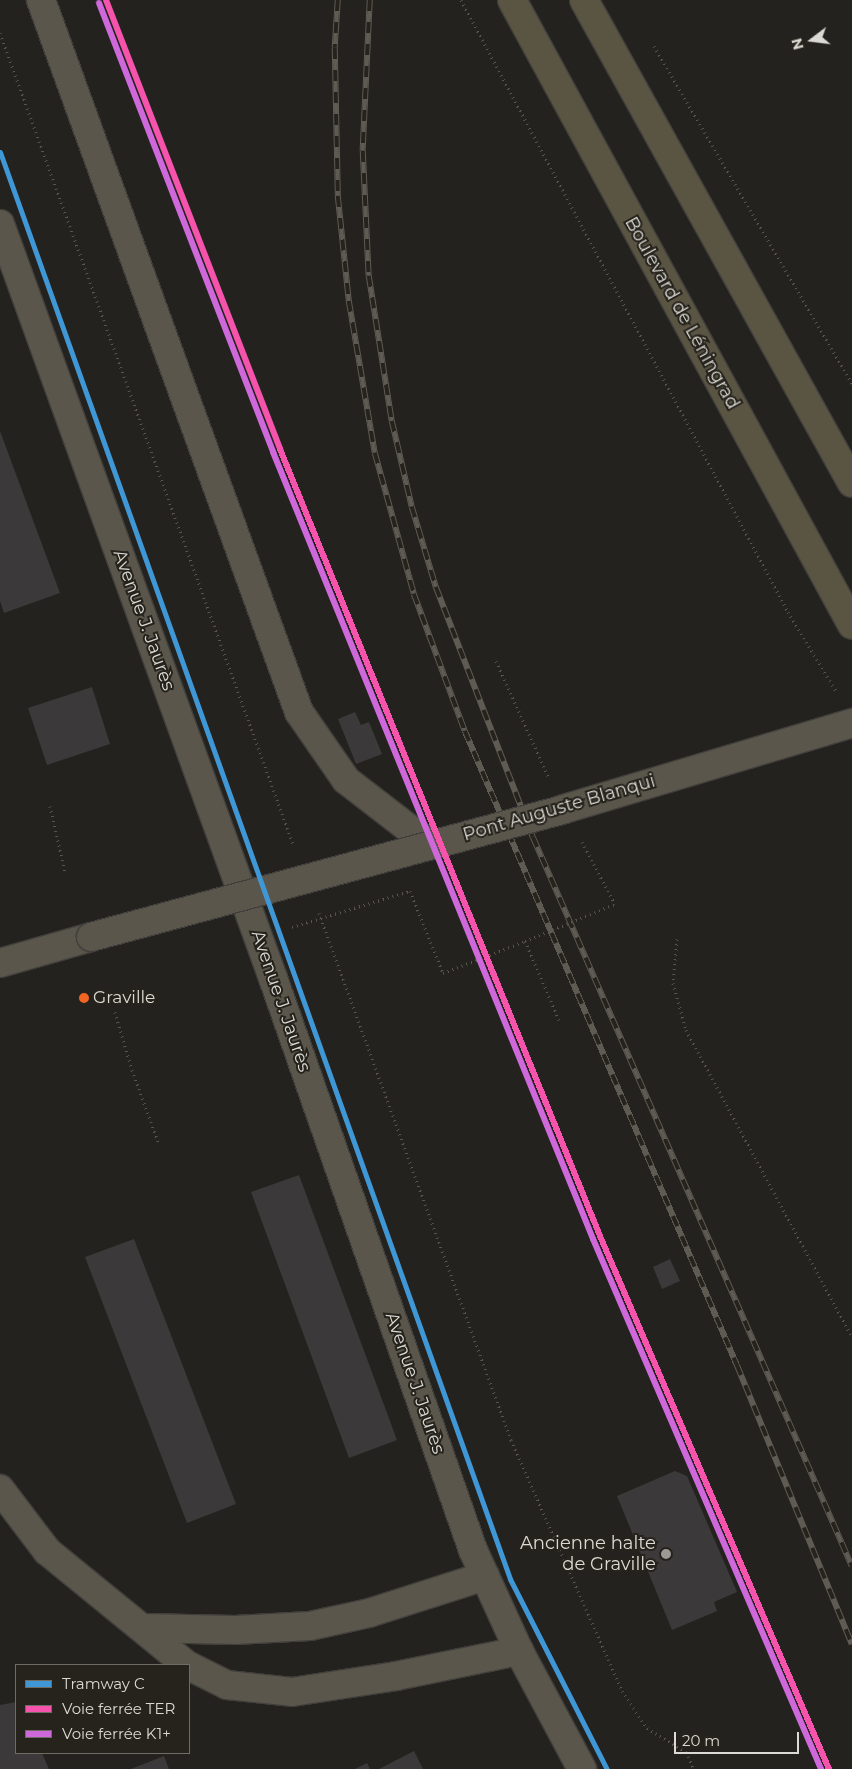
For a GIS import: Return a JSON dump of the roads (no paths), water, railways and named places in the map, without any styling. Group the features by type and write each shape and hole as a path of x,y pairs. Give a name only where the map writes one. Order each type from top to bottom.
{"main road":[{"name":"Boulevard de Léningrad","path":"512,0 852,625"},
{"path":"584,0 852,483"}],"street":[{"path":"41,0 299,712 346,780 429,844"},
{"name":"Avenue J. Jaurès","path":"0,224 273,978 473,1550 519,1651 582,1769"},
{"name":"Pont Auguste Blanqui","path":"0,963 91,936 564,809 852,723"},
{"path":"0,1489 48,1551 186,1664"},
{"path":"144,1628 235,1630 310,1626 369,1613 485,1576"},
{"path":"190,1667 227,1685 292,1692 396,1676 519,1651"}],"railway":[{"path":"338,0 335,48 338,196 349,301 375,453 414,594 465,731 737,1365 852,1644"},
{"path":"370,0 363,151 369,276 392,421 412,507 436,587 533,837 852,1566"}],"tram line":[{"name":"C","path":"0,152 510,1579 607,1769"}],"rail line":[{"name":"TER","path":"106,0 280,449 600,1236 829,1769"},
{"name":"K1+","path":"99,3 273,452 593,1239 821,1769"}],"place":[{"name":"Graville","path":"84,998"},
{"name":"Ancienne halte de Graville","path":"666,1554"}]}
